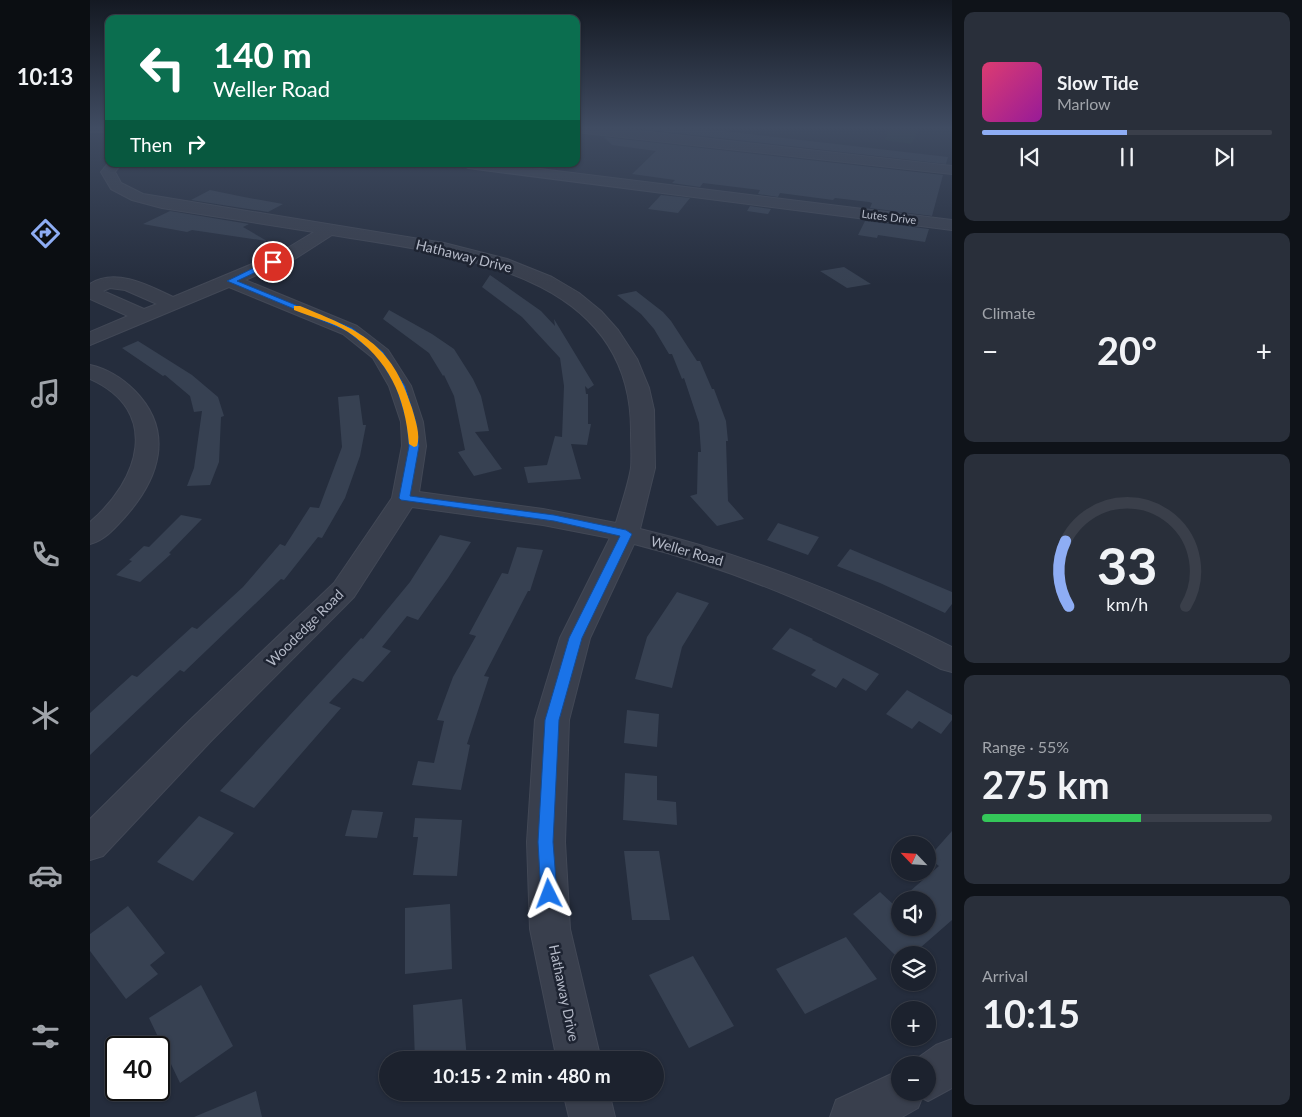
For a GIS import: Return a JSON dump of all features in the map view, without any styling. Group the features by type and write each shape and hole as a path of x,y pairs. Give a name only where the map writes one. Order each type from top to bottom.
{"street":[{"name":"Hathaway Drive","path":"109,179 116,187 134,197 162,203 327,231 444,248 501,263 546,281 572,297 594,315 611,334 626,359 638,388 643,410 643,468 626,534 575,638 552,720 546,842 550,929 577,1051"},
{"name":"Lutes Drive","path":"588,179 952,225"},
{"path":"90,338 231,281 287,256 327,231"},
{"path":"142,316 95,294 93,290 97,286 117,281 172,304"},
{"name":"Woodedge Road","path":"90,844 199,732 344,590 404,498 414,446 412,422 400,386 380,354 350,330 231,281"},
{"path":"90,370 116,384 132,400 144,417 149,441 148,459 135,488 109,521 90,536"},
{"name":"Weller Road","path":"404,498 554,518 626,534 726,561 821,598 916,642 952,661"},
{"path":"936,1072 952,1061"},
{"path":"853,1117 891,1098"},
{"path":"588,1101 592,1117"}],"building":[{"path":"669,179 942,179 932,216 870,208 872,203 869,202 835,198 833,200 780,193 778,197 758,194 760,190 703,183 700,187 672,183 675,180"},
{"path":"210,190 283,204 268,212 191,200"},
{"path":"661,195 690,198 678,213 648,209"},
{"path":"750,206 771,209 768,214 747,211"},
{"path":"170,211 249,224 243,227 267,241 192,230 187,232 143,224"},
{"path":"865,221 929,229 925,242 878,235 877,238 858,235"},
{"path":"844,267 871,284 847,288 820,271"},
{"path":"490,275 541,311 555,326 554,319 594,385 588,389 585,386 586,394 588,394 588,424 591,424 587,445 571,444 581,479 528,483 524,467 547,465 555,436 562,437 564,386 560,358 522,317 482,287"},
{"path":"636,291 663,312 671,321 697,361 700,361 712,389 714,389 726,421 728,501 744,519 717,526 690,496 697,494 698,452 701,452 699,423 684,378 682,379 672,354 669,354 654,329 641,314 617,295"},
{"path":"389,310 432,334 454,349 473,379 481,396 489,431 475,432 502,469 474,476 458,452 465,450 454,396 444,375 429,353 383,319"},
{"path":"138,341 192,375 218,397 224,416 221,417 219,462 210,485 187,486 194,468 202,411 194,412 190,396 165,375 163,376 122,348"},
{"path":"359,395 363,425 366,425 360,456 345,498 322,538 318,537 284,580 281,579 184,672 180,670 90,755 90,713 132,675 137,677 192,627 197,629 243,587 280,544 285,546 310,507 319,508 342,447 338,397"},
{"path":"181,515 202,519 169,553 171,554 140,582 116,575 132,561 129,560 144,546 149,547"},
{"path":"778,523 819,537 808,555 767,540"},
{"path":"440,535 471,542 418,620 407,616 382,647 391,651 363,682 353,678 329,703 341,708 254,808 220,791 361,638 363,639 410,582"},
{"path":"517,547 543,550 530,591 528,591 484,676 489,677 467,744 470,745 461,790 412,785 418,761 434,763 444,721 437,720 453,677 476,636 469,634 502,573 508,574"},
{"path":"850,549 952,592 952,604 945,613 880,583 837,566"},
{"path":"677,592 709,603 682,647 672,688 635,679 647,637"},
{"path":"790,628 879,674 866,691 843,678 836,688 811,675 816,670 772,649"},
{"path":"907,690 952,715 952,720 941,734 919,721 912,729 886,714"},
{"path":"627,710 659,714 657,747 624,743"},
{"path":"625,773 657,776 657,800 676,802 677,825 623,820"},
{"path":"352,810 383,812 377,838 345,836"},
{"path":"199,816 234,833 193,881 157,862"},
{"path":"415,818 462,820 457,876 413,875 418,837 413,837"},
{"path":"952,831 952,920 936,934 936,891 910,891 922,881 936,881 936,869 939,866 936,864 936,849"},
{"path":"624,851 659,851 670,920 632,920"},
{"path":"880,892 891,902 891,936 934,936 922,946 891,946 891,951 853,914"},
{"path":"450,904 452,969 405,974 405,908"},
{"path":"128,906 165,953 150,965 158,974 126,999 90,951 90,934"},
{"path":"846,937 877,979 805,1014 776,969"},
{"path":"693,956 734,1026 689,1048 649,975"},
{"path":"201,985 233,1046 180,1083 170,1062 170,1036 158,1036 149,1018"},
{"path":"462,999 466,1051 415,1051 413,1005"},
{"path":"256,1091 262,1117 194,1117"}],"slow traffic":[{"path":"297,308 350,330 380,354 400,386 412,422 414,444"}],"route":[{"path":"273,262 231,281 350,330 380,354 400,386 412,422 414,446 404,498 554,518 626,534 575,638 552,720 546,842 549,894"}]}
